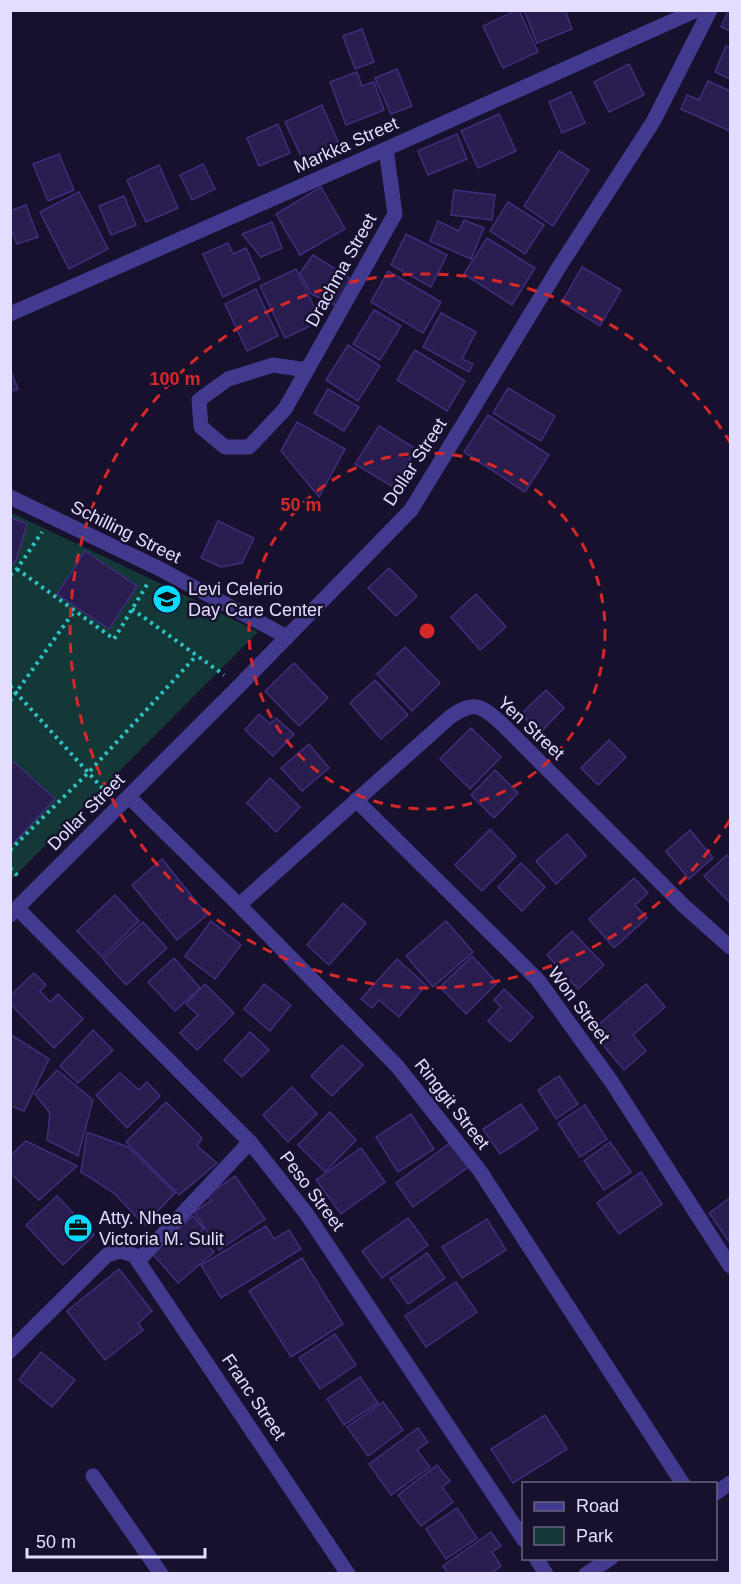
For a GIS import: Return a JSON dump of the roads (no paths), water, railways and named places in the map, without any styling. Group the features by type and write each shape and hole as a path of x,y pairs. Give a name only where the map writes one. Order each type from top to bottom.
{"street":[{"name":"Markka Street","path":"10,314 697,10"},
{"name":"Dollar Street","path":"14,912 411,510 561,264 653,122 710,10"},
{"name":"Drachma Street","path":"307,370 273,365 228,379 199,400 201,427 225,447 249,447 285,409 307,370 395,213 386,149"},
{"name":"Schilling Street","path":"10,497 158,568 287,637"},
{"name":"Yen Street","path":"239,905 450,717 464,707 474,706 486,709 682,904 730,946"},
{"name":"Ringgit Street","path":"129,796 397,1066 480,1171 683,1482"},
{"name":"Won Street","path":"356,800 538,980 611,1081 730,1266"},
{"name":"Peso Street","path":"14,912 250,1142 306,1213 522,1537"},
{"path":"10,1351 107,1255 120,1251 134,1255 139,1260 250,1142"},
{"name":"Franc Street","path":"139,1260 348,1574"},
{"path":"93,1476 161,1574"},
{"path":"717,1492 730,1483"},
{"path":"537,1560 546,1574"},
{"path":"586,1574 607,1560"}],"place":[{"name":"Levi Celerio Day Care Center","path":"167,599"},
{"name":"Atty. Nhea Victoria M. Sulit","path":"78,1228"}]}
